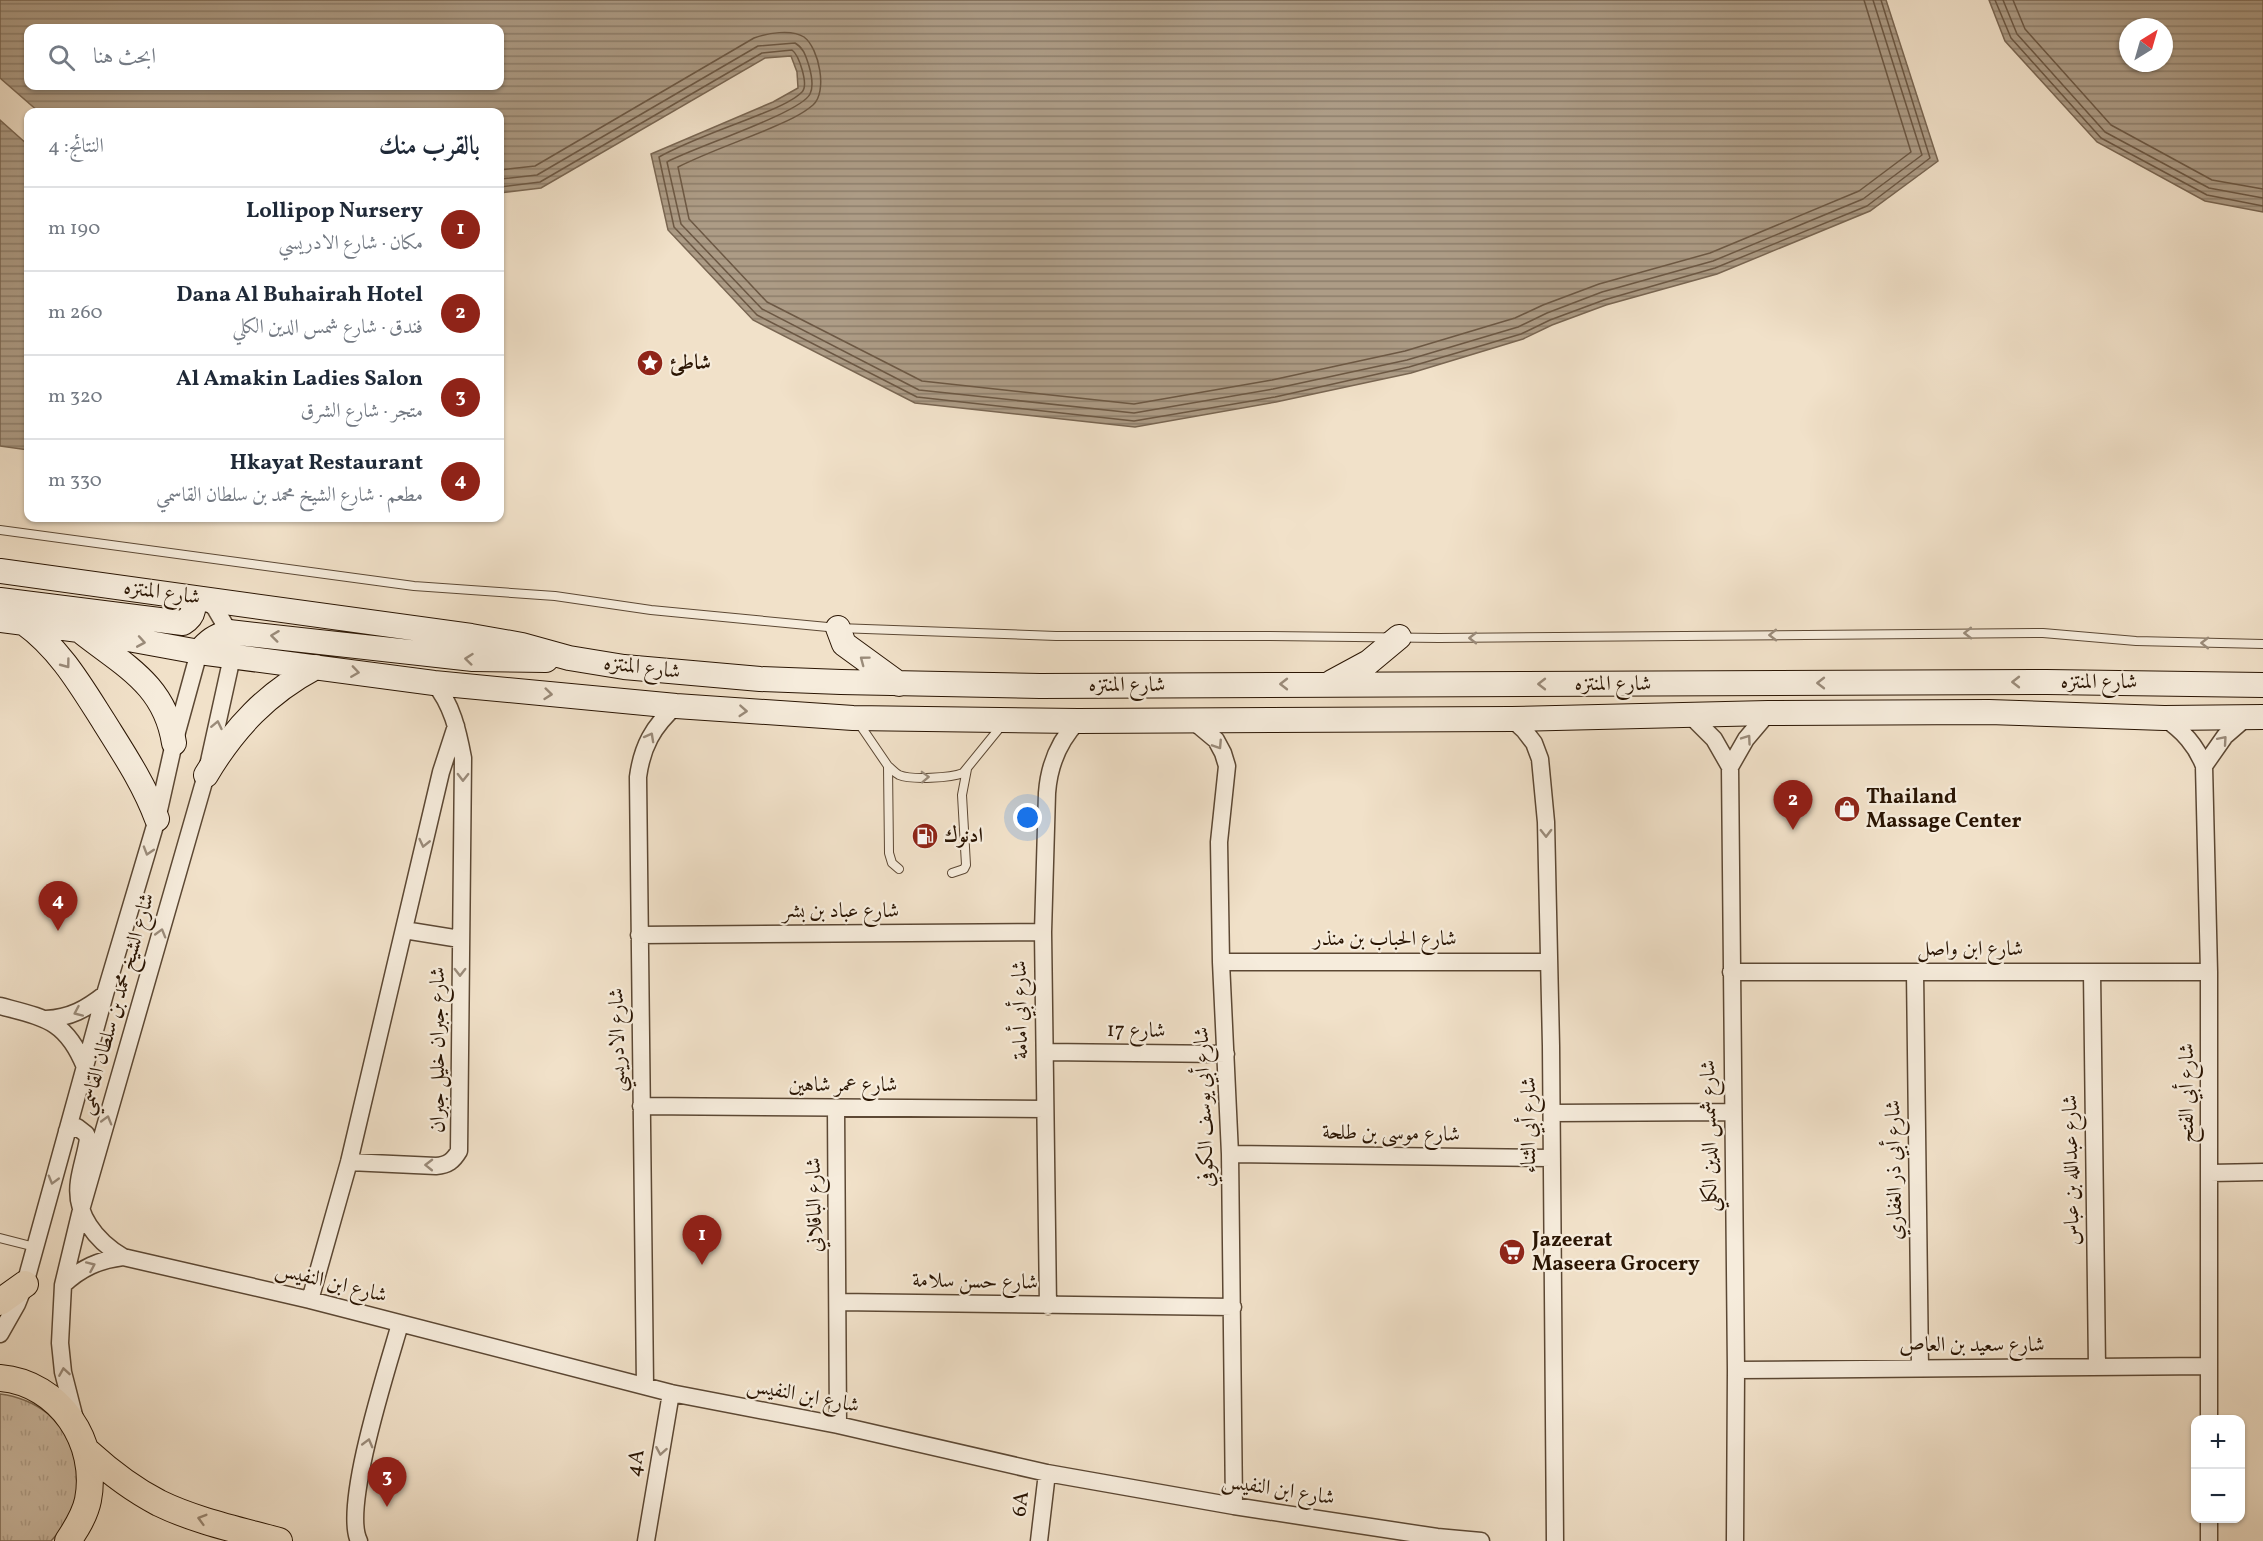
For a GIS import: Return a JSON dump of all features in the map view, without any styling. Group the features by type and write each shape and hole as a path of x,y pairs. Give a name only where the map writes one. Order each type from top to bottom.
{"main road":[{"name":"شارع المنتزه","path":"0,572 471,636 569,658 634,668 760,679 1040,686 2047,682 2263,685"},
{"path":"0,600 183,623 193,614 192,601 196,598"},
{"name":"شارع المنتزه","path":"0,620 79,630 232,657 434,683 676,706 853,718 1078,721 1512,719 1989,712 2164,718 2255,717"},
{"path":"24,622 52,646 75,676 135,771 158,819"},
{"path":"838,628 844,644 899,684"},
{"path":"79,630 142,680 156,694 171,726 174,742"},
{"path":"199,652 212,639 229,632 473,659 521,661 569,658"},
{"path":"1328,684 1369,662 1400,637"},
{"path":"206,775 232,735 247,717 276,691 316,667"},
{"path":"1989,712 2003,703 2049,699 2052,688 2047,682"},
{"path":"2164,718 2168,704 2175,697 2214,683"},
{"path":"0,1302 25,1284"},
{"path":"0,1378 26,1384 47,1395 64,1410 83,1440 110,1472 161,1504 189,1515 279,1541"},
{"path":"68,1541 79,1525 88,1502 91,1477 83,1440"}],"street":[{"name":"شارع الشيخ محمد بن سلطان القاسمي","path":"83,1440 65,1382 60,1343 63,1285 81,1210 206,775 232,657 229,632 215,608 196,598"},
{"name":"شارع الشيخ محمد بن سلطان القاسمي","path":"0,1334 25,1284 105,994 158,819 174,742 199,652"},
{"name":"شارع جبران خليل جبران","path":"349,1162 446,1165 454,1160 459,1151 463,758 456,726 447,703 434,683"},
{"name":"شارع الادريسي","path":"645,1386 638,777 640,760 648,740 663,717 676,706"},
{"path":"1730,767 1746,739 1768,714"},
{"name":"شارع شمس الدين الكلي","path":"1690,715 1714,739 1730,767 1736,1370 1735,1541"},
{"path":"2204,766 2225,736 2255,717"},
{"name":"شارع أبي الفتح","path":"2164,718 2185,734 2194,745 2204,766 2209,972 2209,1415"},
{"name":"شارع أبي الثناء","path":"1512,719 1534,743 1540,759 1546,822 1552,1113 1555,1541"},
{"name":"شارع أبي يوسف الكوفي","path":"1192,720 1216,740 1225,759 1227,779 1222,800 1219,842 1221,962 1230,1154 1234,1506"},
{"name":"شارع أبي أمامة","path":"1048,1306 1043,932 1048,777 1059,746 1078,721"},
{"name":"شارع جبران خليل جبران","path":"310,1300 349,1162 441,772 456,726"},
{"name":"شارع جبران خليل جبران","path":"404,930 460,939"},
{"name":"شارع عباد بن بشر","path":"639,935 1043,932"},
{"name":"شارع الحباب بن منذر","path":"1221,962 1548,962"},
{"name":"شارع ابن واصل","path":"1731,972 2209,972"},
{"name":"شارع أبي ذر الغفاري","path":"1915,972 1920,1368"},
{"name":"شارع عبدالله بن عباس","path":"2092,972 2097,1367"},
{"path":"46,1019 72,1015 84,1010 105,994"},
{"path":"0,1006 46,1019 57,1026 70,1039 85,1067"},
{"name":"شارع 17","path":"1044,1052 1226,1054"},
{"name":"شارع عمر شاهين","path":"641,1107 1045,1108"},
{"name":"شارع الباقلاني","path":"836,1108 838,1302"},
{"path":"1552,1113 1732,1112"},
{"path":"67,1131 77,1127 86,1134 88,1139 78,1183 81,1210"},
{"name":"شارع موسى بن طلحة","path":"1230,1154 1552,1158"},
{"path":"2210,1173 2263,1172"},
{"name":"شارع ابن النفيس","path":"81,1210 97,1238 123,1257"},
{"name":"شارع ابن النفيس","path":"63,1285 75,1273 90,1265 106,1259 123,1257 310,1300 671,1393 838,1425 1047,1473 1437,1539 1481,1541"},
{"path":"838,1302 838,1425"},
{"name":"شارع حسن سلامة","path":"838,1302 1233,1308"},
{"path":"359,1541 354,1532 354,1519 361,1467 400,1324"},
{"name":"شارع سعيد بن العاص","path":"1736,1370 2209,1366"},
{"name":"4A","path":"646,1541 671,1393"},
{"name":"6A","path":"1038,1541 1047,1473"},
{"path":"2209,1523 2209,1541"}],"lane":[{"path":"0,530 414,586 555,596 663,611 838,628 1056,636 1400,637 2043,633 2136,641 2263,644"},
{"path":"853,718 868,734 888,766 894,772 907,777 953,776 963,773 987,741 1008,720"},
{"path":"888,766 889,853 892,862 900,870"},
{"path":"952,873 964,869 966,865 962,795 968,768"},
{"path":"0,1238 35,1247"}],"green space":[{"path":"0,1394 26,1401 47,1413 64,1430 74,1451 78,1473 76,1496 67,1519 51,1541 0,1541"}],"water":[{"path":"0,0 1886,0 1938,161 1870,211 1717,274 1606,305 1552,325 1523,339 1411,373 1276,402 1135,427 915,403 753,320 668,230 651,154 773,102 798,88 797,72 791,56 765,58 541,188 504,193 504,108 34,108 0,78"},
{"path":"1989,0 2263,0 2263,212 2205,201 2097,142 2005,41"},
{"path":"0,120 24,141 24,449 0,446"}],"place":[{"name":"شاطئ","path":"650,363"},
{"name":"Thailand Massage Center","path":"1847,809"},
{"name":"Dana Al Buhairah Hotel","path":"1793,830"},
{"name":"ادنوك","path":"925,836"},
{"name":"Hkayat Restaurant","path":"58,931"},
{"name":"Jazeerat Maseera Grocery","path":"1512,1252"},
{"name":"Lollipop Nursery","path":"702,1265"},
{"name":"Al Amakin Ladies Salon","path":"387,1507"}]}
